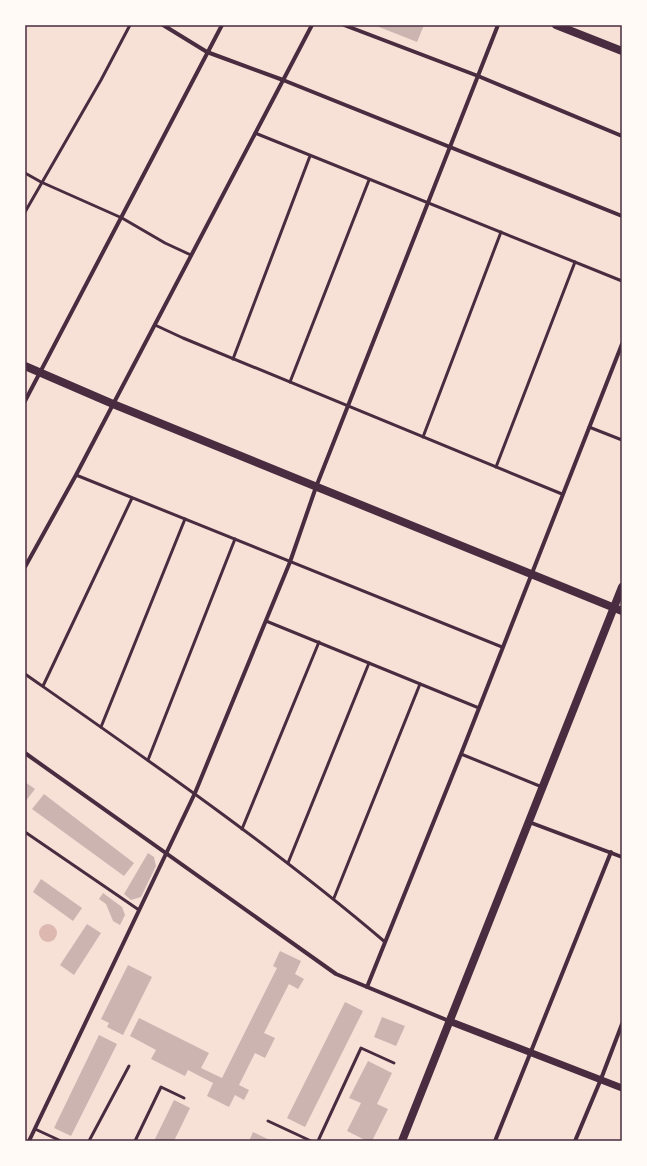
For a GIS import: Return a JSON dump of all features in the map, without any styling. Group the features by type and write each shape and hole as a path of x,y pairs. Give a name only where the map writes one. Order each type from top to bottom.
{"main road":[{"path":"556,25 622,51"},
{"path":"25,366 113,404 622,611"},
{"path":"402,1141 622,587"}],"street":[{"path":"163,25 206,52 283,80 622,216"},
{"path":"25,401 122,218 206,52 222,25"},
{"path":"25,567 76,475 312,25"},
{"path":"344,25 478,76 622,136"},
{"path":"29,1141 195,793 290,562 316,487 498,25"},
{"path":"367,987 461,754 622,344"},
{"path":"25,753 336,974 449,1021 622,1088"},
{"path":"529,822 622,856"},
{"path":"495,1141 611,852"},
{"path":"575,1141 622,1024"}],"lane":[{"path":"25,212 101,80 130,25"},
{"path":"255,133 622,281"},
{"path":"233,359 310,156"},
{"path":"25,173 41,182 122,218 165,243 191,255"},
{"path":"290,382 369,180"},
{"path":"423,436 501,232"},
{"path":"496,467 575,262"},
{"path":"155,325 233,359 562,494"},
{"path":"589,427 622,440"},
{"path":"76,475 502,647"},
{"path":"43,686 132,498"},
{"path":"100,727 185,519"},
{"path":"148,760 235,539"},
{"path":"266,620 478,708"},
{"path":"242,829 319,642"},
{"path":"288,863 369,663"},
{"path":"25,674 195,793 334,898 385,942"},
{"path":"334,898 420,684"},
{"path":"461,754 542,787"},
{"path":"25,832 139,910"},
{"path":"318,1141 361,1048 394,1063"},
{"path":"89,1141 129,1066"},
{"path":"135,1141 161,1087 184,1098"},
{"path":"268,1121 311,1141"},
{"path":"35,1129 61,1141"}],"shaded area":[{"path":"48,924 54,927 57,933 54,939 48,942 42,939 39,933 42,927"}],"building":[{"path":"374,25 424,25 417,42"},
{"path":"25,782 35,789 25,802"},
{"path":"44,794 134,863 124,876 32,809"},
{"path":"148,853 154,857 156,866 141,897 131,900 124,894"},
{"path":"41,879 82,908 73,921 33,892"},
{"path":"103,893 122,907 125,915 120,925 113,921 106,904 99,899"},
{"path":"87,924 101,933 74,975 60,965"},
{"path":"280,951 301,961 295,974 304,979 298,989 289,984 264,1033 275,1038 265,1058 255,1053 239,1085 249,1090 244,1100 235,1095 229,1107 207,1096 213,1083 188,1070 185,1076 151,1059 156,1050 130,1036 139,1018 209,1053 201,1068 222,1078 277,968 273,966"},
{"path":"128,965 152,977 123,1035 107,1027 109,1023 101,1019"},
{"path":"345,1002 363,1011 305,1127 287,1118"},
{"path":"382,1017 405,1026 396,1046 374,1037"},
{"path":"99,1035 117,1044 71,1136 54,1128"},
{"path":"368,1061 392,1073 377,1104 388,1109 372,1141 367,1141 347,1131 361,1103 349,1098"},
{"path":"174,1100 190,1108 174,1141 154,1141"},
{"path":"253,1132 272,1141 249,1141"}]}
